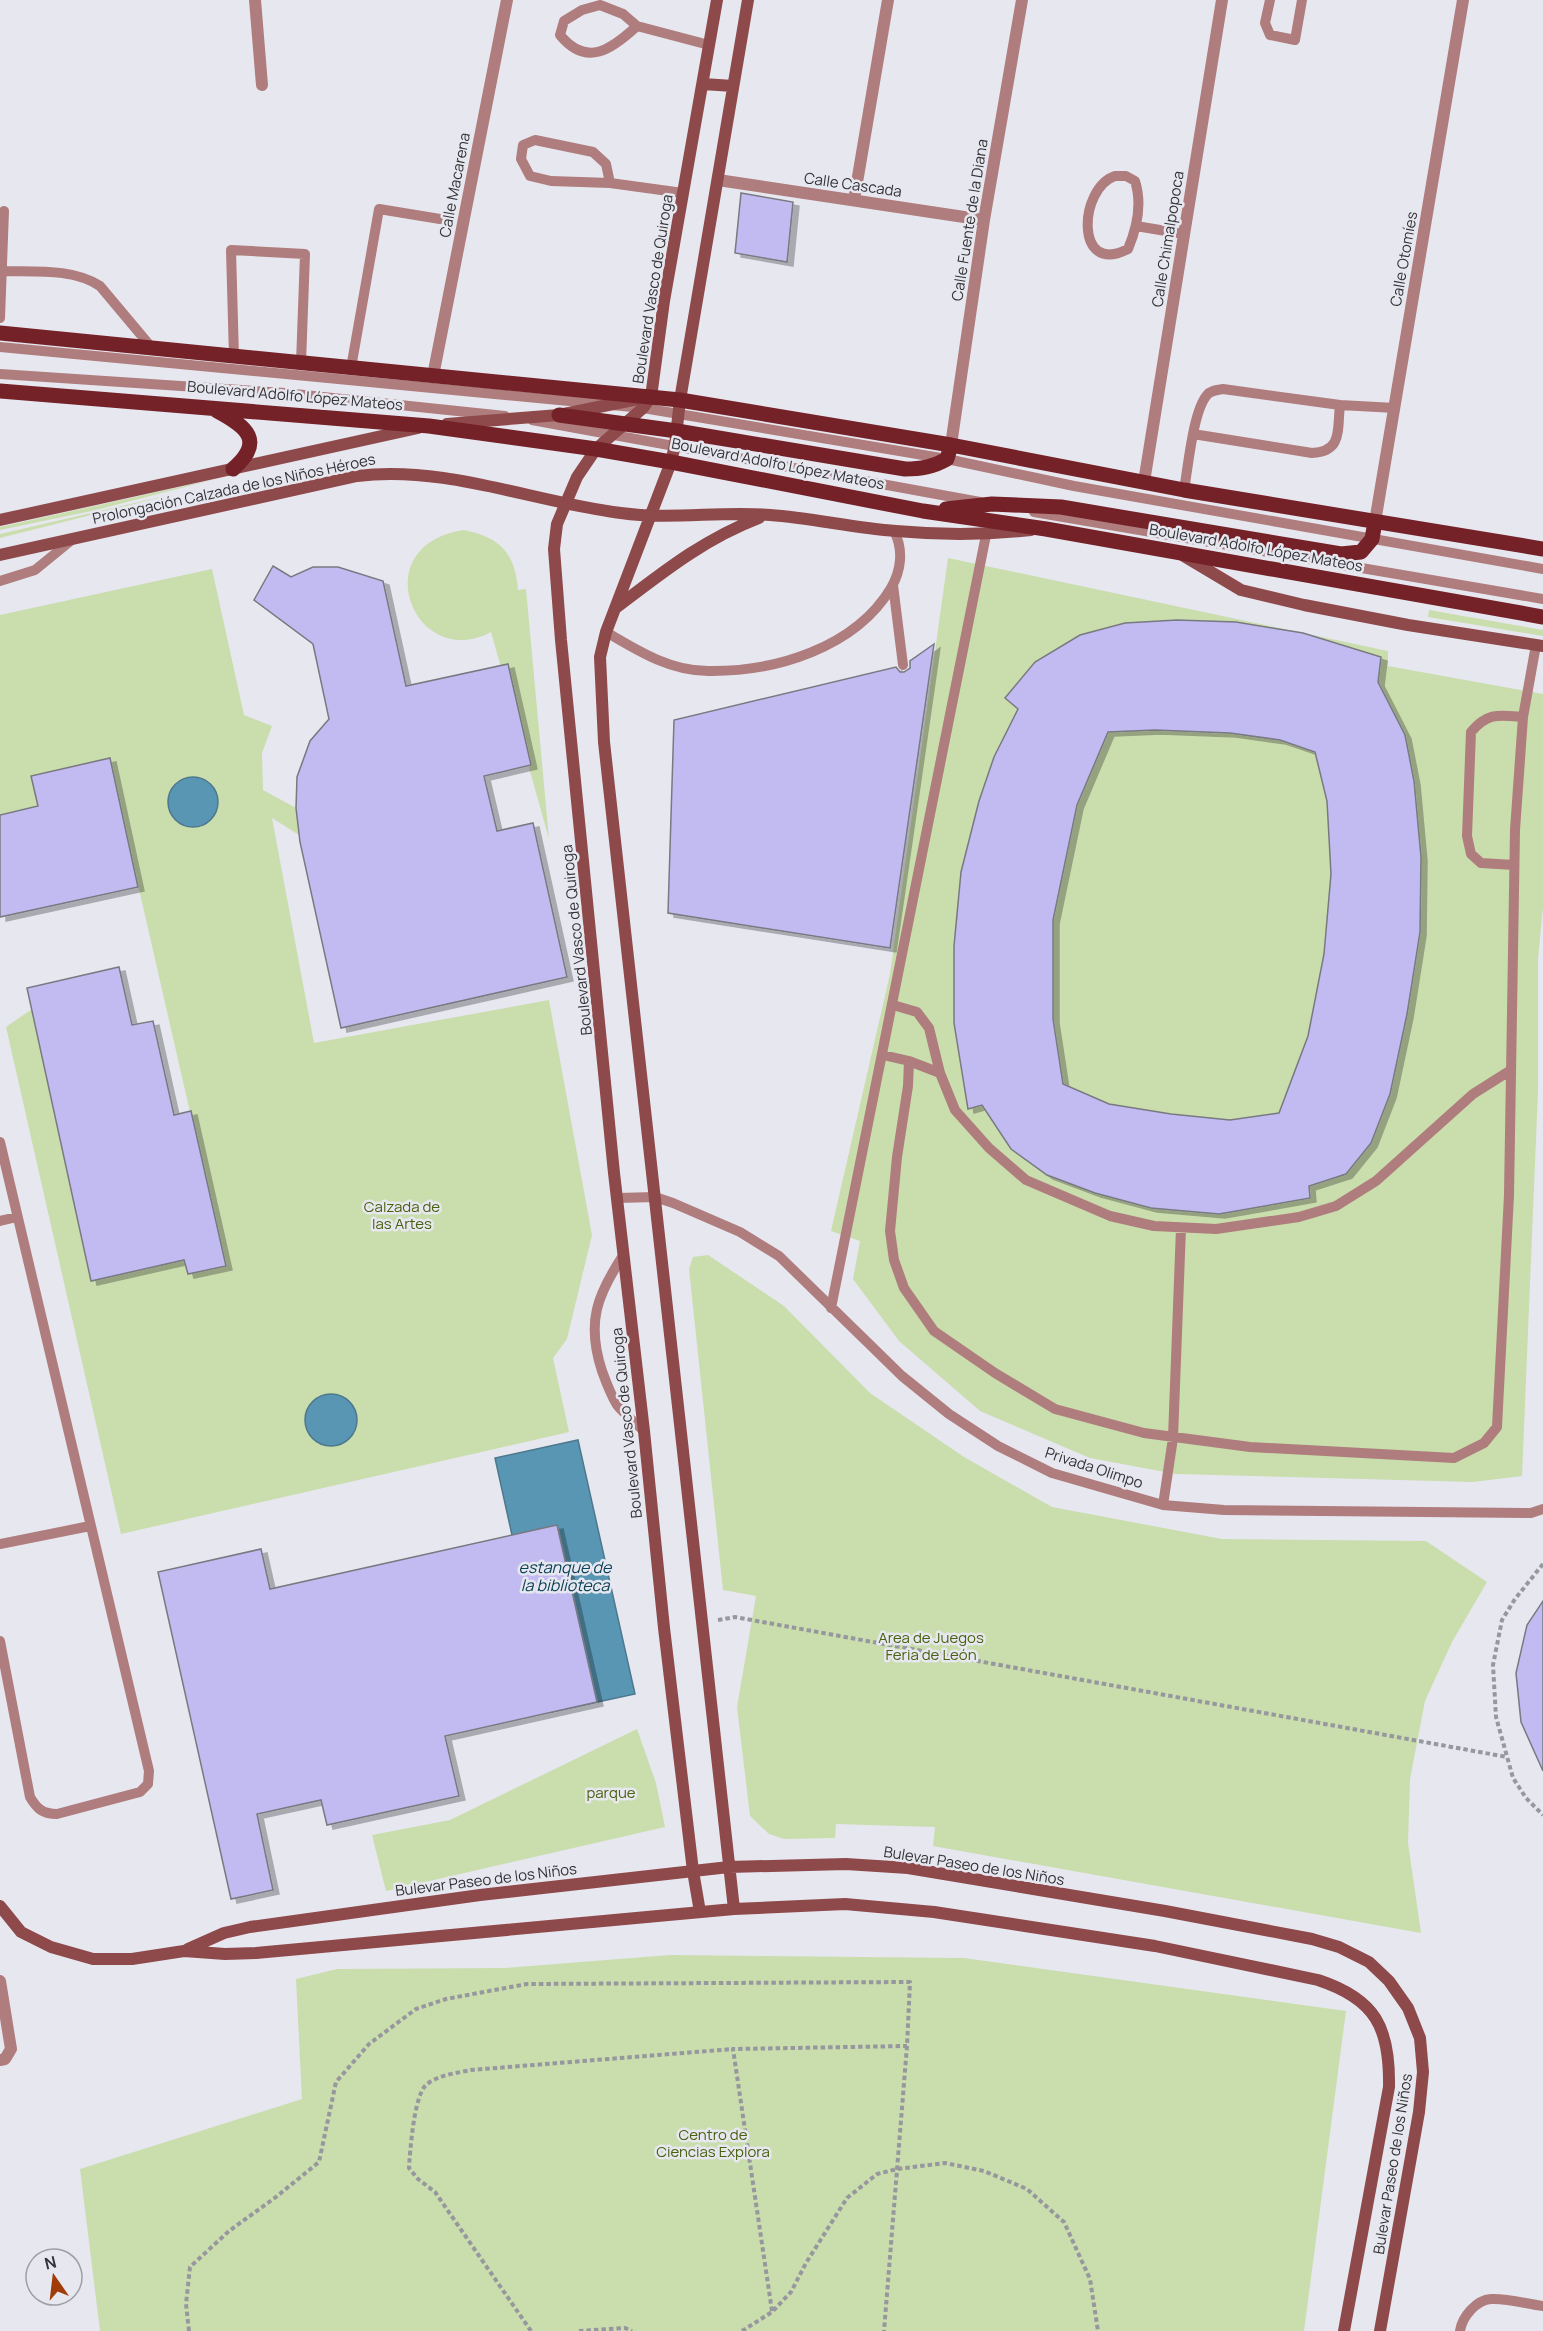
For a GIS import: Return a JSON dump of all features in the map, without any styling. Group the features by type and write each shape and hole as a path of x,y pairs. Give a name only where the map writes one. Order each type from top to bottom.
{"main road":[{"path":"0,333 433,376 680,407 1543,549"},
{"name":"Boulevard Adolfo López Mateos","path":"0,391 429,426 596,449 923,511 1046,529 1543,617"},
{"path":"209,407 238,422 250,443 249,453 233,469"},
{"path":"559,415 619,429 676,438 905,469 922,469 937,465 949,452"},
{"path":"923,511 992,504 1060,507 1341,554 1360,552 1372,539 1375,522"}],"street":[{"path":"255,0 262,85"},
{"name":"Calle Macarena","path":"433,376 507,0"},
{"name":"Boulevard Vasco de Quiroga","path":"700,1912 664,1628 617,1198 554,549 557,524 564,502 577,477 596,449 647,403 717,0"},
{"path":"734,1909 604,742 600,657 606,632 652,517 671,462 748,0"},
{"path":"854,200 888,0"},
{"name":"Calle Fuente de la Diana","path":"949,452 984,220 1022,0"},
{"name":"Calle Chimalpopoca","path":"1144,482 1222,0"},
{"name":"Calle Otomíes","path":"1375,522 1463,0"},
{"path":"703,84 733,86"},
{"name":"Calle Cascada","path":"718,180 984,220"},
{"name":"Prolongación Calzada de los Niños Héroes","path":"0,520 429,426 559,415 608,405 647,403"},
{"name":"Prolongación Calzada de los Niños Héroes","path":"0,555 357,476 387,472 440,477 611,512 652,517 768,514 819,519 894,531 986,535 1046,529"},
{"path":"616,608 690,552 729,529 768,514"},
{"path":"1178,553 1241,590 1408,625 1540,645"},
{"name":"Bulevar Paseo de los Niños","path":"184,1951 224,1933 250,1927 480,1894 729,1867 846,1864 908,1868 1165,1911 1339,1947 1369,1962 1389,1981 1408,2008 1420,2038 1423,2072 1419,2112 1380,2331"},
{"name":"Bulevar Paseo de los Niños","path":"0,1906 21,1932 51,1947 93,1959 132,1959 184,1951 225,1954 256,1953 734,1909 845,1904 934,1912 1155,1946 1318,1980 1342,1988 1361,2002 1377,2020 1386,2040 1389,2062 1389,2087 1344,2331"},
{"path":"0,1981 11,2049 5,2059 0,2060"}],"lane":[{"path":"1270,0 1265,23 1270,34 1295,40 1302,0"},
{"path":"637,26 618,44 592,54 571,48 560,35 564,21 582,10 600,5 623,14 637,26 709,45"},
{"path":"610,183 606,164 593,152 535,140 523,145 521,159 530,176 551,182 610,183 684,193"},
{"path":"1126,176 1135,181 1138,200 1136,226 1128,249 1123,252 1104,253 1094,250 1089,243 1087,224 1091,204 1097,188 1105,179 1126,176"},
{"path":"351,368 379,209 440,219"},
{"path":"0,318 4,211"},
{"path":"1136,226 1184,234"},
{"path":"234,357 231,250 305,254 301,363"},
{"path":"2,271 71,274 95,282 152,348"},
{"path":"0,347 608,405"},
{"path":"0,374 285,393 619,429"},
{"path":"1184,490 1193,434 1205,397 1215,390 1340,405 1395,408"},
{"path":"1193,434 1322,453 1330,450 1335,443 1340,405"},
{"path":"676,438 992,504 1543,599"},
{"path":"949,452 1074,486 1543,569"},
{"path":"606,632 644,654 685,669 708,671 756,667 805,655 835,642 860,626 882,603 899,572 901,552 894,531"},
{"path":"831,1308 986,535"},
{"path":"0,581 36,570 73,539"},
{"path":"893,585 903,665"},
{"path":"909,1061 890,1231 894,1260 904,1288 934,1331 995,1373 1055,1409 1144,1433 1173,1438 1250,1447 1454,1458 1484,1443 1497,1427 1509,1195 1514,865 1523,717 1540,645"},
{"path":"1514,865 1481,863 1471,854 1467,836 1472,732 1481,720 1494,715 1523,717"},
{"path":"893,1005 917,1012 928,1028 940,1073 956,1110 989,1148 1026,1180 1110,1216 1154,1226 1216,1229 1288,1219 1336,1206 1376,1181 1473,1094 1511,1070"},
{"path":"883,1055 909,1061 940,1073"},
{"path":"0,1142 149,1771 148,1784 140,1792 57,1814 44,1814 35,1806 30,1797 0,1641"},
{"name":"Privada Olimpo","path":"617,1198 655,1197 740,1232 770,1250 779,1256 902,1376 949,1414 998,1446 1052,1473 1163,1505 1224,1510 1531,1513 1543,1509"},
{"path":"0,1221 17,1217"},
{"path":"1163,1505 1173,1438 1181,1228"},
{"path":"624,1254 607,1280 597,1304 593,1327 595,1343 606,1380 617,1405 644,1431"},
{"path":"0,1544 90,1526"},
{"path":"1460,2331 1461,2323 1471,2310 1489,2299 1543,2306"}],"path":[{"path":"1543,1564 1515,1599 1502,1620 1493,1665 1496,1718 1513,1778 1526,1798 1543,1815"},
{"path":"702,1624 735,1617 1508,1757"},
{"path":"189,2331 186,2304 190,2267 229,2231 319,2162 336,2082 369,2044 416,2009 446,1999 527,1984 910,1982 908,2046 884,2331"},
{"path":"531,2331 435,2192 409,2168 419,2096 427,2085 449,2074 471,2070 733,2049 908,2046"},
{"path":"733,2049 772,2312"},
{"path":"742,2331 772,2312 791,2292 806,2263 847,2198 877,2174 945,2163 984,2171 1027,2189 1064,2222 1090,2279 1098,2331"},
{"path":"579,2331 625,2328 632,2331"}],"green space":[{"path":"216,479 96,510 0,530 0,527"},
{"path":"178,493 0,538 0,534"},
{"path":"464,530 496,542 509,557 518,590 526,589 549,839 491,632 464,640 440,635 422,622 411,602 408,580 415,558 433,540"},
{"path":"948,558 1388,651 1388,666 1543,694 1543,907 1538,958 1538,1091 1522,1476 1473,1482 1176,1474 1090,1458 980,1411 899,1341 853,1279 860,1241 831,1231 890,974"},
{"name":"Calzada de las Artes","path":"212,569 244,715 272,726 262,753 263,790 296,808 299,835 272,818 314,1043 549,1000 592,1235 567,1339 553,1358 569,1432 121,1534 6,1027 32,1009 184,1260 225,1265 109,758 32,776 44,831 16,812 0,815 0,615"},
{"path":"1429,610 1543,630 1543,636 1428,617"},
{"name":"Area de Juegos Feria de León","path":"708,1255 784,1306 870,1393 964,1457 1052,1507 1222,1539 1426,1541 1487,1582 1452,1642 1425,1701 1410,1779 1408,1843 1421,1933 933,1846 935,1827 836,1824 835,1838 784,1839 769,1834 750,1816 737,1707 756,1596 723,1590 689,1269 693,1257"},
{"name":"parque","path":"637,1729 656,1783 665,1827 386,1891 372,1835 450,1820"},
{"name":"Centro de Ciencias Explora","path":"670,1955 964,1958 1346,2011 1304,2331 100,2331 80,2169 302,2099 296,1979 337,1969 504,1968"}],"water":[{"path":"193,777 211,784 218,802 211,820 193,827 175,820 168,802 175,784"},
{"path":"331,1394 341,1396 349,1402 355,1410 357,1420 355,1430 349,1438 341,1444 331,1446 321,1444 313,1438 307,1430 305,1420 307,1410 313,1402 321,1396"},
{"name":"estanque de la biblioteca","path":"578,1440 635,1694 551,1712 495,1458"}],"building":[{"path":"741,193 793,202 787,262 735,253"},
{"path":"273,566 291,577 313,567 338,567 383,581 406,686 508,664 531,765 484,776 497,831 533,823 567,977 341,1028 300,842 296,808 297,777 310,741 329,719 313,644 254,600"},
{"path":"1177,620 1236,622 1303,633 1381,657 1378,682 1405,735 1414,781 1421,857 1420,932 1407,1014 1390,1094 1371,1143 1346,1174 1309,1186 1310,1198 1219,1214 1151,1208 1095,1193 1047,1175 1011,1149 982,1105 968,1109 954,1023 954,946 961,872 979,801 994,757 1018,709 1005,698 1035,662 1080,635 1125,623","holes":["1155,730 1230,733 1280,740 1315,752 1327,801 1331,874 1324,954 1308,1036 1279,1113 1230,1120 1109,1104 1063,1084 1053,1019 1053,920 1077,805 1108,732"]},
{"path":"934,644 890,948 668,913 674,720 896,667 900,672 904,672 910,668 910,661"},
{"path":"110,758 138,887 0,917 0,815 38,806 31,776"},
{"path":"119,967 132,1025 153,1021 174,1115 191,1111 226,1266 188,1274 184,1260 91,1281 27,988"},
{"path":"557,1525 597,1702 445,1736 459,1796 327,1825 321,1800 257,1814 273,1890 231,1899 158,1572 261,1549 270,1589"},
{"path":"1543,1601 1543,1771 1521,1722 1516,1673 1527,1625"}]}
